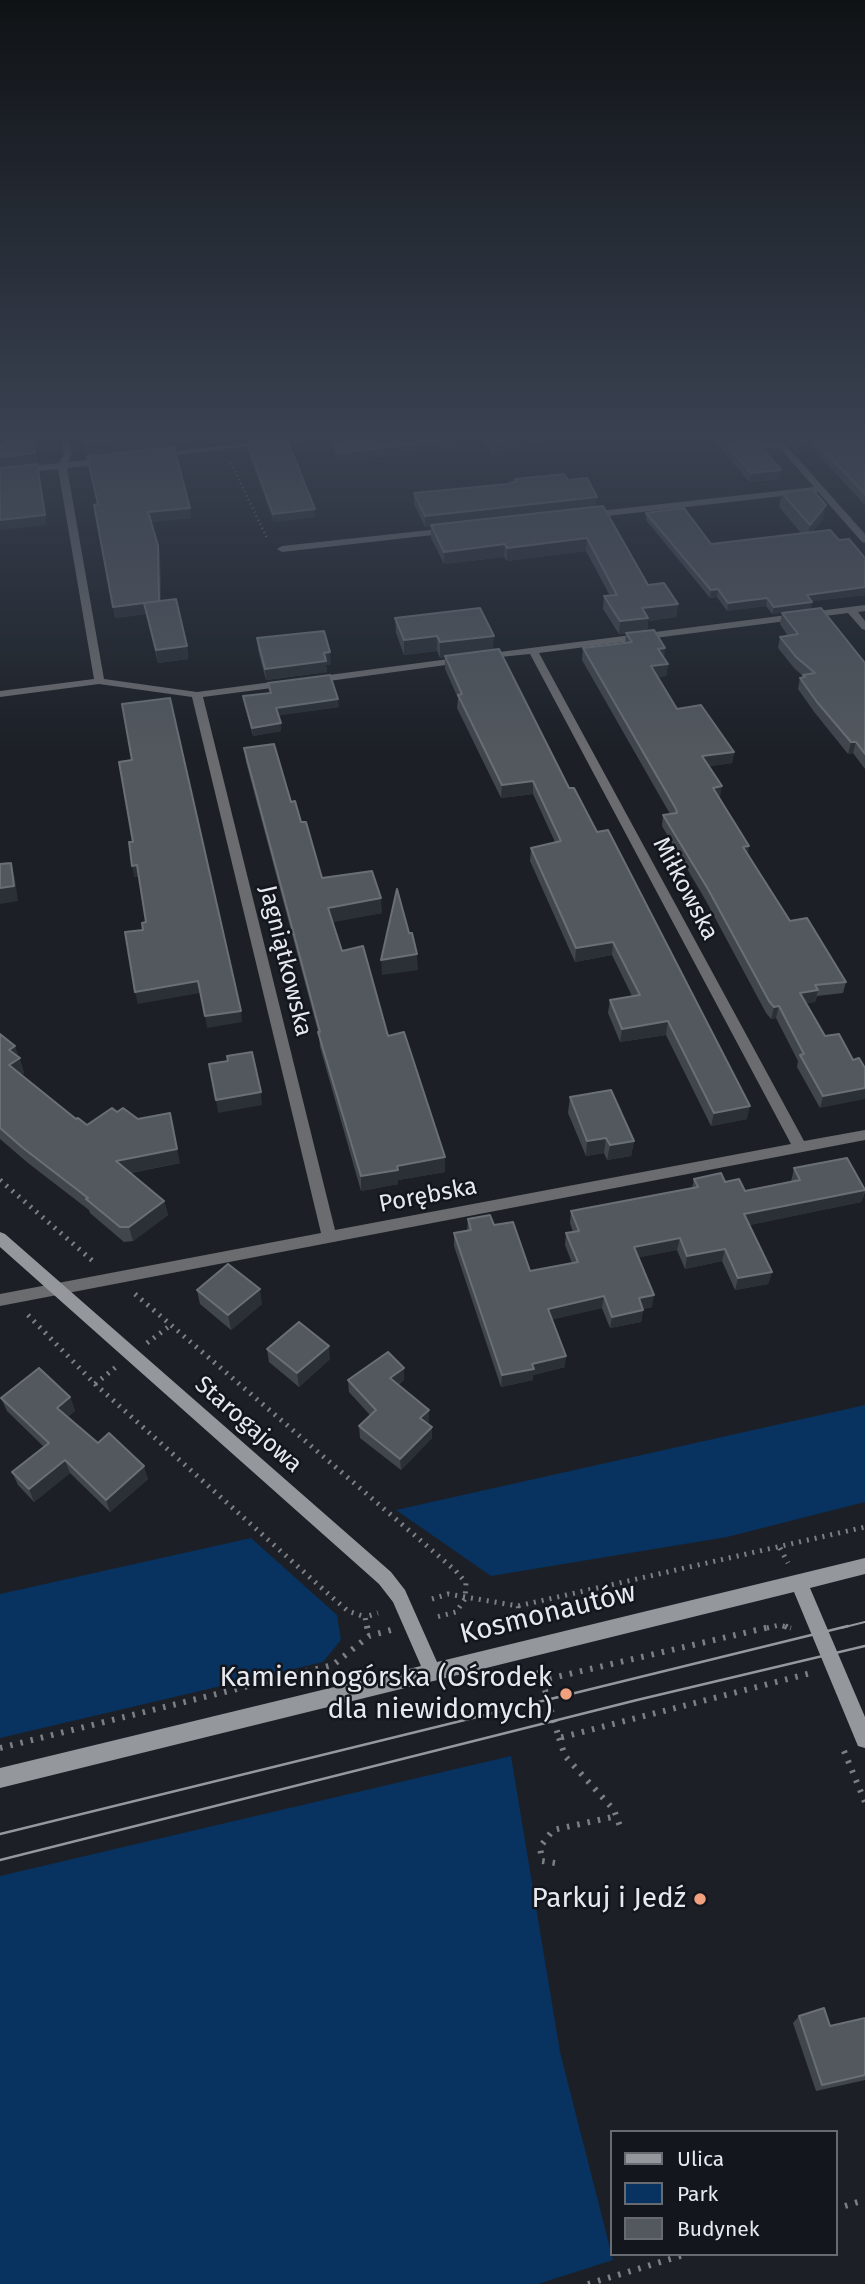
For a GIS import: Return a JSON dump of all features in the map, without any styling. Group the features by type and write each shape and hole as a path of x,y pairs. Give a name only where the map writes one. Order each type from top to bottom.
{"street":[{"path":"75,543 99,681"},
{"path":"282,549 339,543"},
{"path":"0,694 99,681 197,695 865,608"},
{"path":"851,610 865,627"},
{"name":"Miłkowska","path":"533,651 800,1147"},
{"name":"Jagniątkowska","path":"197,695 330,1238"},
{"name":"Porębska","path":"0,1300 865,1135"},
{"name":"Starogajowa","path":"0,1238 385,1578 399,1595 432,1671"},
{"name":"Kosmonautów","path":"0,1778 865,1566"},
{"path":"798,1581 865,1739"}],"path":[{"path":"268,543 282,549"},
{"path":"0,1180 99,1266"},
{"path":"139,1297 456,1571 466,1583 465,1599 456,1612 450,1614"},
{"path":"22,1311 95,1384 334,1600 348,1611 365,1616 378,1613"},
{"path":"144,1346 171,1325"},
{"path":"95,1384 121,1364"},
{"path":"432,1599 448,1594 518,1606 865,1527"},
{"path":"518,1606 522,1620"},
{"path":"0,1748 332,1665 372,1635 365,1616"},
{"path":"539,1681 779,1625 790,1627"},
{"path":"536,1671 545,1690 565,1756 614,1810 621,1829"},
{"path":"559,1738 810,1671 813,1678"},
{"path":"555,1863 542,1861 540,1847 553,1830 617,1816"},
{"path":"837,2208 865,2200"},
{"path":"589,2284 680,2256"}],"green space":[{"path":"865,1405 865,1502 727,1537 491,1576 396,1510"},
{"path":"251,1538 337,1615 341,1640 323,1662 0,1738 0,1594"},
{"path":"511,1756 560,2052 613,2260 538,2284 0,2284 0,1876"}],"building":[{"path":"101,543 157,543 159,601 113,607"},
{"path":"439,543 550,543 507,548 505,544 444,552"},
{"path":"589,543 624,543 648,585 664,583 678,604 642,608 648,618 620,621 604,596 617,595"},
{"path":"671,543 852,543 865,558 865,587 807,595 812,602 774,607 767,598 728,603 718,589 711,590"},
{"path":"176,599 187,646 156,650 144,603"},
{"path":"480,608 494,636 440,642 437,636 404,640 395,618"},
{"path":"821,608 865,663 865,754 856,742 851,742 817,702 800,678 815,673 796,657 780,637 798,634 782,613"},
{"path":"654,630 665,648 658,649 668,664 651,666 677,709 701,705 734,752 702,756 722,786 713,788 749,846 743,847 790,921 807,918 846,982 815,985 818,990 800,993 825,1036 839,1034 853,1060 859,1058 865,1068 865,1088 823,1096 800,1055 804,1054 779,1006 774,1007 769,1001 708,889 663,815 677,813 676,809 583,648 632,642 626,633"},
{"path":"324,631 330,652 324,653 326,661 265,669 257,638"},
{"path":"499,649 569,788 574,788 597,832 608,830 750,1106 714,1113 668,1021 622,1029 610,1000 640,995 613,942 576,948 531,848 561,841 533,781 502,785 458,695 462,694 445,656"},
{"path":"330,675 338,699 276,708 281,723 252,728 243,696 271,693 268,683"},
{"path":"170,698 241,1011 205,1016 198,981 135,992 125,932 143,930 142,923 146,922 137,865 132,866 129,842 133,842 119,762 132,760 122,704"},
{"path":"274,744 291,802 295,801 301,822 306,822 322,878 372,871 381,898 328,908 342,951 363,946 388,1036 404,1032 445,1157 397,1166 398,1170 361,1176 318,1032 244,748"},
{"path":"11,863 14,886 0,888 0,864"},
{"path":"397,889 417,954 381,960"},
{"path":"0,1034 15,1046 9,1050 20,1058 9,1065 87,1125 112,1108 117,1112 123,1108 138,1119 170,1113 177,1149 116,1161 164,1201 129,1227 120,1227 0,1128"},
{"path":"252,1052 261,1092 216,1100 209,1064 228,1061 227,1056"},
{"path":"611,1090 634,1141 610,1145 606,1138 587,1141 570,1097"},
{"path":"847,1158 865,1190 744,1214 772,1272 738,1278 725,1249 687,1256 680,1238 634,1247 654,1295 639,1298 643,1310 612,1317 604,1296 548,1309 566,1356 532,1364 534,1369 502,1375 454,1233 471,1230 468,1219 490,1215 494,1225 513,1222 530,1271 578,1262 566,1233 579,1231 571,1211 698,1187 694,1179 721,1173 725,1182 739,1179 745,1191 800,1180 794,1168"},
{"path":"228,1264 260,1289 228,1315 197,1290"},
{"path":"299,1322 329,1346 297,1373 267,1349"},
{"path":"388,1352 404,1368 390,1378 429,1410 420,1418 432,1427 400,1459 359,1426 376,1410 348,1380"},
{"path":"39,1368 70,1397 57,1408 98,1443 109,1433 144,1466 106,1500 65,1460 29,1489 12,1472 49,1443 1,1398"},
{"path":"824,2008 830,2026 865,2018 865,2075 822,2085 799,2016"}],"tram line":[{"path":"841,1628 865,1622"},
{"path":"0,1834 848,1626"},
{"path":"0,1860 637,1700 865,1646"}],"place":[{"name":"Kamiennogórska (Ośrodek dla niewidomych)","path":"566,1694"},
{"name":"Parkuj i Jedź","path":"700,1899"}]}
